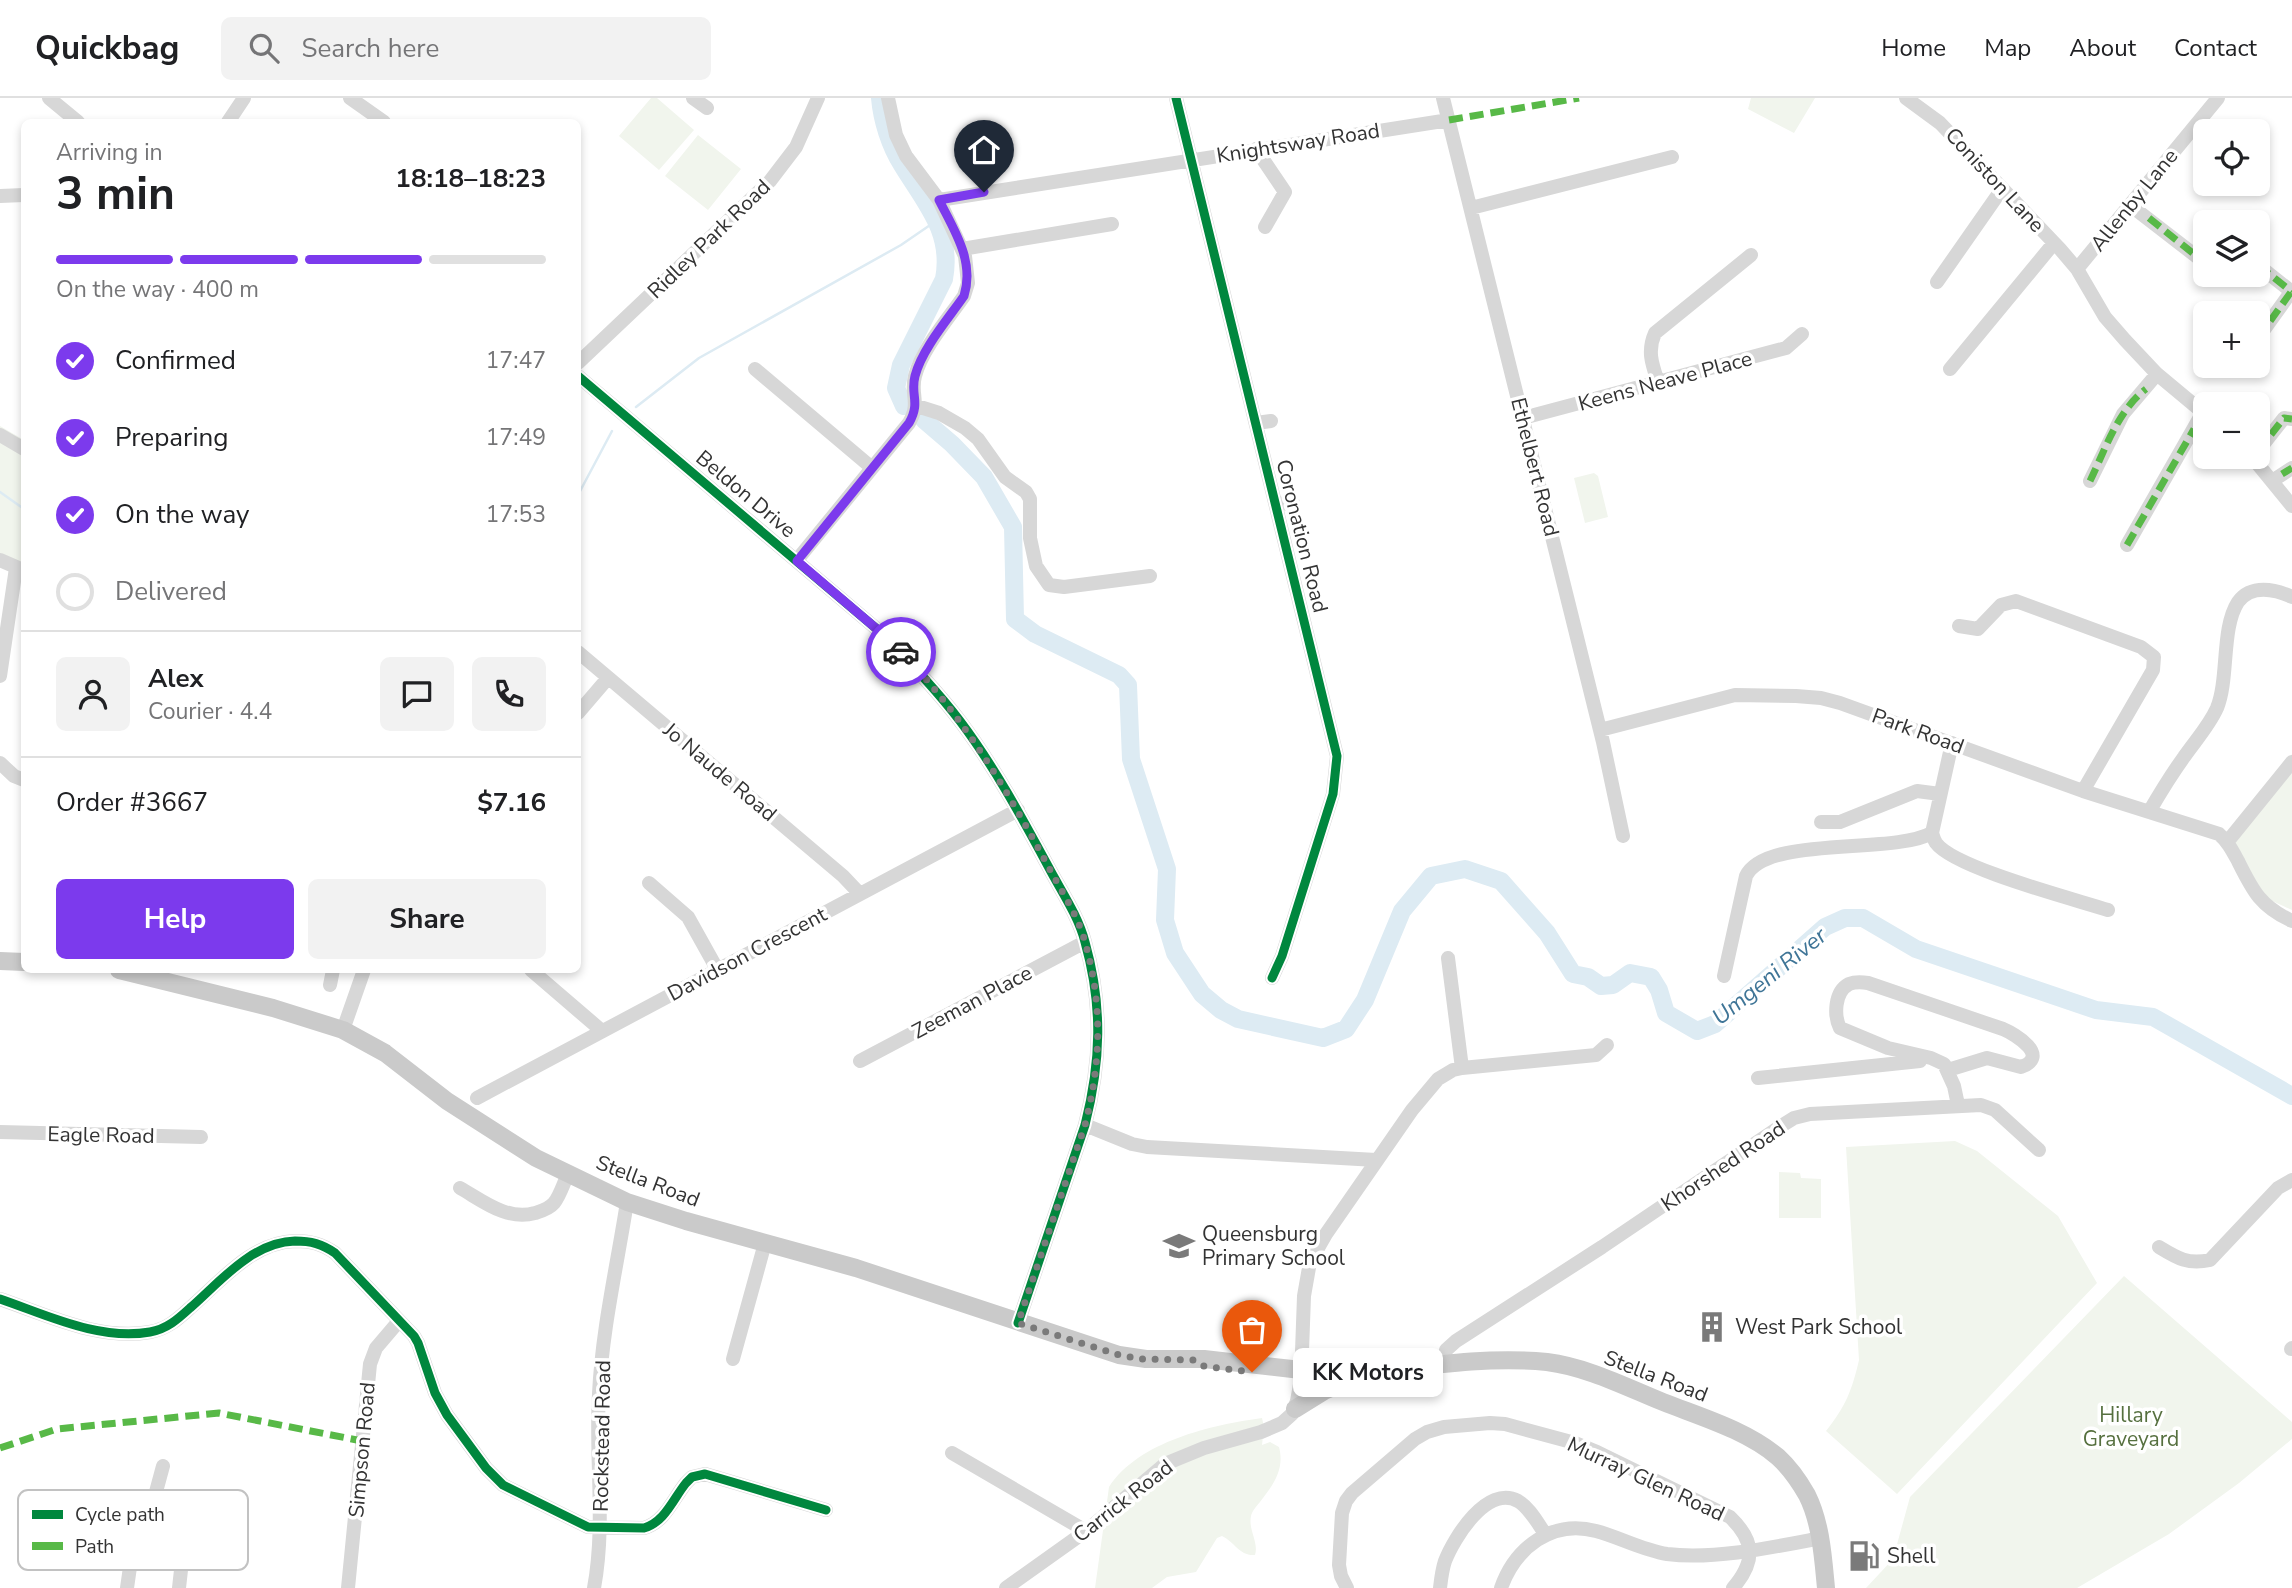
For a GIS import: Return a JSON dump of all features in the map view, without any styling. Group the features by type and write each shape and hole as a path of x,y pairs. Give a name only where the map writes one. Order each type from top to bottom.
{"main road":[{"path":"0,961 21,962"},
{"name":"Stella Road","path":"131,973 273,1008 343,1030 385,1053 447,1101 497,1134 537,1158 627,1202 686,1222 856,1268 1119,1355 1140,1359 1193,1360 1203,1366 1301,1375 1363,1375 1444,1364 1513,1360 1552,1363 1612,1381 1739,1433 1778,1457 1808,1497 1821,1538 1826,1588"},
{"path":"1295,1409 1324,1391 1363,1375"}],"street":[{"path":"230,119 244,98"},
{"path":"350,98 380,119"},
{"path":"693,98 707,108"},
{"name":"Ridley Park Road","path":"581,360 770,181 796,147 818,98"},
{"path":"797,561 909,423 917,406 914,379 919,363 964,296 968,284 968,267 962,249 939,200 906,156 895,135 888,98"},
{"name":"Coronation Road","path":"1176,98 1262,415 1271,453 1277,504 1330,695 1337,756 1333,794 1282,956 1272,978"},
{"name":"Ethelbert Road","path":"1443,98 1600,730 1623,836"},
{"name":"Coniston Lane","path":"1906,98 1940,123 2054,243 2077,269 2105,317 2157,374 2193,404"},
{"name":"Allenby Lane","path":"2077,269 2218,98"},
{"path":"57,101 75,119"},
{"name":"Knightsway Road","path":"939,200 1449,120"},
{"path":"1256,149 1285,192 1265,227"},
{"path":"1471,208 1672,157"},
{"path":"1937,282 2002,189"},
{"path":"0,196 21,195"},
{"path":"2130,205 2193,254"},
{"path":"962,249 1112,223"},
{"path":"1950,369 2054,243"},
{"path":"1658,382 1650,347 1655,333 1751,255"},
{"path":"2270,275 2292,292 2270,322"},
{"name":"Keens Neave Place","path":"1523,418 1787,348 1802,334"},
{"path":"755,369 872,467"},
{"path":"2090,481 2123,414 2157,374"},
{"name":"Beldon Drive","path":"581,379 878,630 915,667 960,722 1018,810 1078,921 1096,996 1099,1043 1093,1094 1018,1323"},
{"path":"917,406 939,413 965,428 978,439 1004,477 1026,492 1030,499 1030,538 1036,566 1049,585 1064,587 1150,576"},
{"path":"2270,436 2284,418 2292,418"},
{"path":"2127,545 2193,432"},
{"path":"0,435 21,447"},
{"path":"2262,469 2292,506"},
{"path":"2272,481 2290,473"},
{"path":"1277,504 1293,503"},
{"path":"0,560 20,569 0,676"},
{"path":"2149,812 2218,705 2232,619 2238,602 2255,590 2272,590 2292,597"},
{"path":"1959,626 1978,629 2001,605 2016,601 2141,647 2154,657 2153,670 2084,791"},
{"name":"Jo Naude Road","path":"581,655 843,876 860,894"},
{"path":"581,710 608,678"},
{"name":"Park Road","path":"1600,730 1735,695 1821,698 2084,791 2219,834 2228,841"},
{"path":"1952,743 1931,833 1936,843 1981,870 2108,910"},
{"path":"2292,762 2228,841 2253,890 2268,908 2292,921"},
{"path":"0,763 21,779"},
{"path":"1821,822 1840,822 1917,791 1940,794"},
{"name":"Davidson Crescent","path":"477,1098 1018,810"},
{"path":"1724,976 1746,876 1753,866 1779,855 1802,850 1893,843 1931,833"},
{"path":"649,883 688,917 717,969"},
{"name":"Zeeman Place","path":"860,1061 1085,942"},
{"path":"1448,958 1462,1068"},
{"path":"330,985 332,973"},
{"path":"343,1030 363,973"},
{"path":"535,973 603,1031"},
{"path":"1948,1070 1987,1058 2021,1067 2030,1059 2031,1051 2029,1045 2019,1036 2003,1029 1868,982 1850,984 1844,989 1836,1011 1840,1028 1888,1048 1931,1058 1944,1064 1958,1105"},
{"path":"1295,1409 1301,1375 1304,1296 1310,1262 1376,1160 1438,1079 1462,1068 1595,1055 1607,1045"},
{"path":"1758,1078 1859,1069 1931,1058"},
{"name":"Khorshed Road","path":"1444,1364 1446,1350 1456,1341 1794,1118 1810,1114 1981,1105 1995,1110 2039,1150"},
{"path":"1085,1125 1132,1144 1147,1147 1376,1160"},
{"name":"Eagle Road","path":"0,1132 201,1137"},
{"path":"460,1188 505,1213 515,1216 529,1215 554,1203 568,1174"},
{"path":"2159,1247 2181,1261 2197,1263 2210,1260 2278,1188 2292,1180"},
{"name":"Rockstead Road","path":"594,1588 600,1526 599,1393 607,1321 627,1202"},
{"path":"0,1299 96,1331 149,1332 174,1322 262,1248 283,1242 319,1243 335,1253 418,1343 435,1393 447,1415 495,1478 515,1492 587,1527 651,1526 659,1521 692,1477 705,1474 821,1509"},
{"path":"733,1359 765,1243"},
{"name":"Simpson Road","path":"348,1588 370,1364 376,1348 399,1321"},
{"name":"Carrick Road","path":"1006,1588 1086,1531 1165,1464 1204,1448 1261,1432 1286,1419 1295,1409"},
{"name":"Murray Glen Road","path":"1347,1588 1339,1565 1339,1542 1342,1513 1348,1497 1421,1435 1444,1427 1478,1423 1516,1427 1597,1452 1730,1517 1745,1535 1751,1551"},
{"path":"952,1453 1086,1531"},
{"path":"156,1490 163,1466"},
{"path":"1440,1588 1442,1571 1449,1552 1479,1509 1491,1502 1510,1498 1518,1501 1546,1535"},
{"path":"1501,1588 1506,1575 1526,1547 1546,1535 1566,1528 1595,1531 1665,1554 1751,1551 1821,1538"},
{"path":"1733,1588 1746,1568 1751,1551"},
{"path":"127,1588 130,1570"},
{"path":"179,1588 181,1570"}],"green space":[{"path":"651,98 657,98 694,130 659,170 619,136"},
{"path":"1751,98 1815,98 1794,133 1748,109"},
{"path":"698,135 741,169 708,210 665,176"},
{"path":"0,426 21,438 21,564 0,554"},
{"path":"1594,473 1598,476 1608,517 1585,523 1574,478"},
{"path":"2292,754 2292,910 2266,898 2232,840"},
{"path":"1955,1141 1977,1151 2058,1216 2097,1283 1897,1494 1826,1431 1839,1414 1847,1397 1859,1360 1846,1147"},
{"path":"1779,1172 1800,1173 1801,1178 1821,1179 1821,1218 1779,1218"},
{"name":"Hillary Graveyard","path":"2124,1276 2292,1422 2292,1439 2239,1483 2169,1534 2077,1588 1866,1588 1893,1559 1910,1497"},
{"path":"1262,1418 1262,1445 1270,1442 1279,1447 1280,1463 1273,1483 1251,1516 1255,1555 1241,1551 1222,1536 1217,1538 1196,1572 1167,1577 1152,1588 1095,1588 1109,1487 1122,1471 1157,1447 1178,1438 1221,1425"}],"waterway":[{"name":"Umgeni River","path":"880,98 890,142 935,219 941,232 946,262 944,279 901,365 896,388 904,406"},
{"path":"636,407 699,358 901,245 936,221"},
{"name":"Umgeni River","path":"924,420 984,477 1013,527 1015,619 1035,634 1119,675 1128,685 1131,759 1167,869 1165,920 1175,953 1202,994 1221,1010 1238,1019 1323,1038 1346,1029 1365,1000 1402,911 1431,876 1465,869 1501,881 1547,933 1573,974 1588,977 1601,986 1613,985 1630,973 1651,977 1659,990 1666,1013 1697,1031 1715,1024 1825,927 1845,918 1863,918 1916,949 2096,1010 2153,1017 2292,1096"},
{"path":"581,489 612,431"},
{"path":"0,492 21,507"}],"marked path":[{"path":"1449,120 1579,98"},
{"path":"2149,218 2193,253"},
{"path":"2270,275 2292,292"},
{"path":"2270,321 2291,292"},
{"path":"2090,481 2120,419 2146,389"},
{"path":"2270,436 2284,418 2292,419"},
{"path":"2127,545 2193,431"},
{"path":"2282,474 2292,468"},
{"path":"0,1448 57,1429 219,1413 362,1441"}],"cycle path":[{"path":"1176,98 1337,756 1333,794 1282,956 1272,978"},
{"path":"581,379 878,630 921,674 960,721 996,773 1078,922 1095,989 1098,1034 1094,1079 1085,1125 1018,1323"},
{"path":"0,1299 93,1330 131,1334 150,1332 162,1329 177,1320 238,1265 265,1248 295,1241 316,1244 335,1253 414,1336 435,1393 447,1415 486,1468 503,1485 588,1527 644,1528 651,1525 658,1521 692,1477 705,1474 826,1510"}],"way so far":[{"path":"901,652 960,722 1018,810 1078,921 1096,996 1099,1043 1093,1094 1018,1323 1119,1355 1140,1359 1193,1360 1203,1366 1252,1372"}],"place":[{"name":"Queensburg Primary School","path":"1179,1246"},
{"name":"West Park School","path":"1712,1327"},
{"name":"KK Motors","path":"1252,1372"},
{"name":"Shell","path":"1864,1556"}],"route":[{"path":"901,652 797,561 914,414 917,406 914,379 919,363 964,296 968,284 965,256 939,200 984,192"}]}
